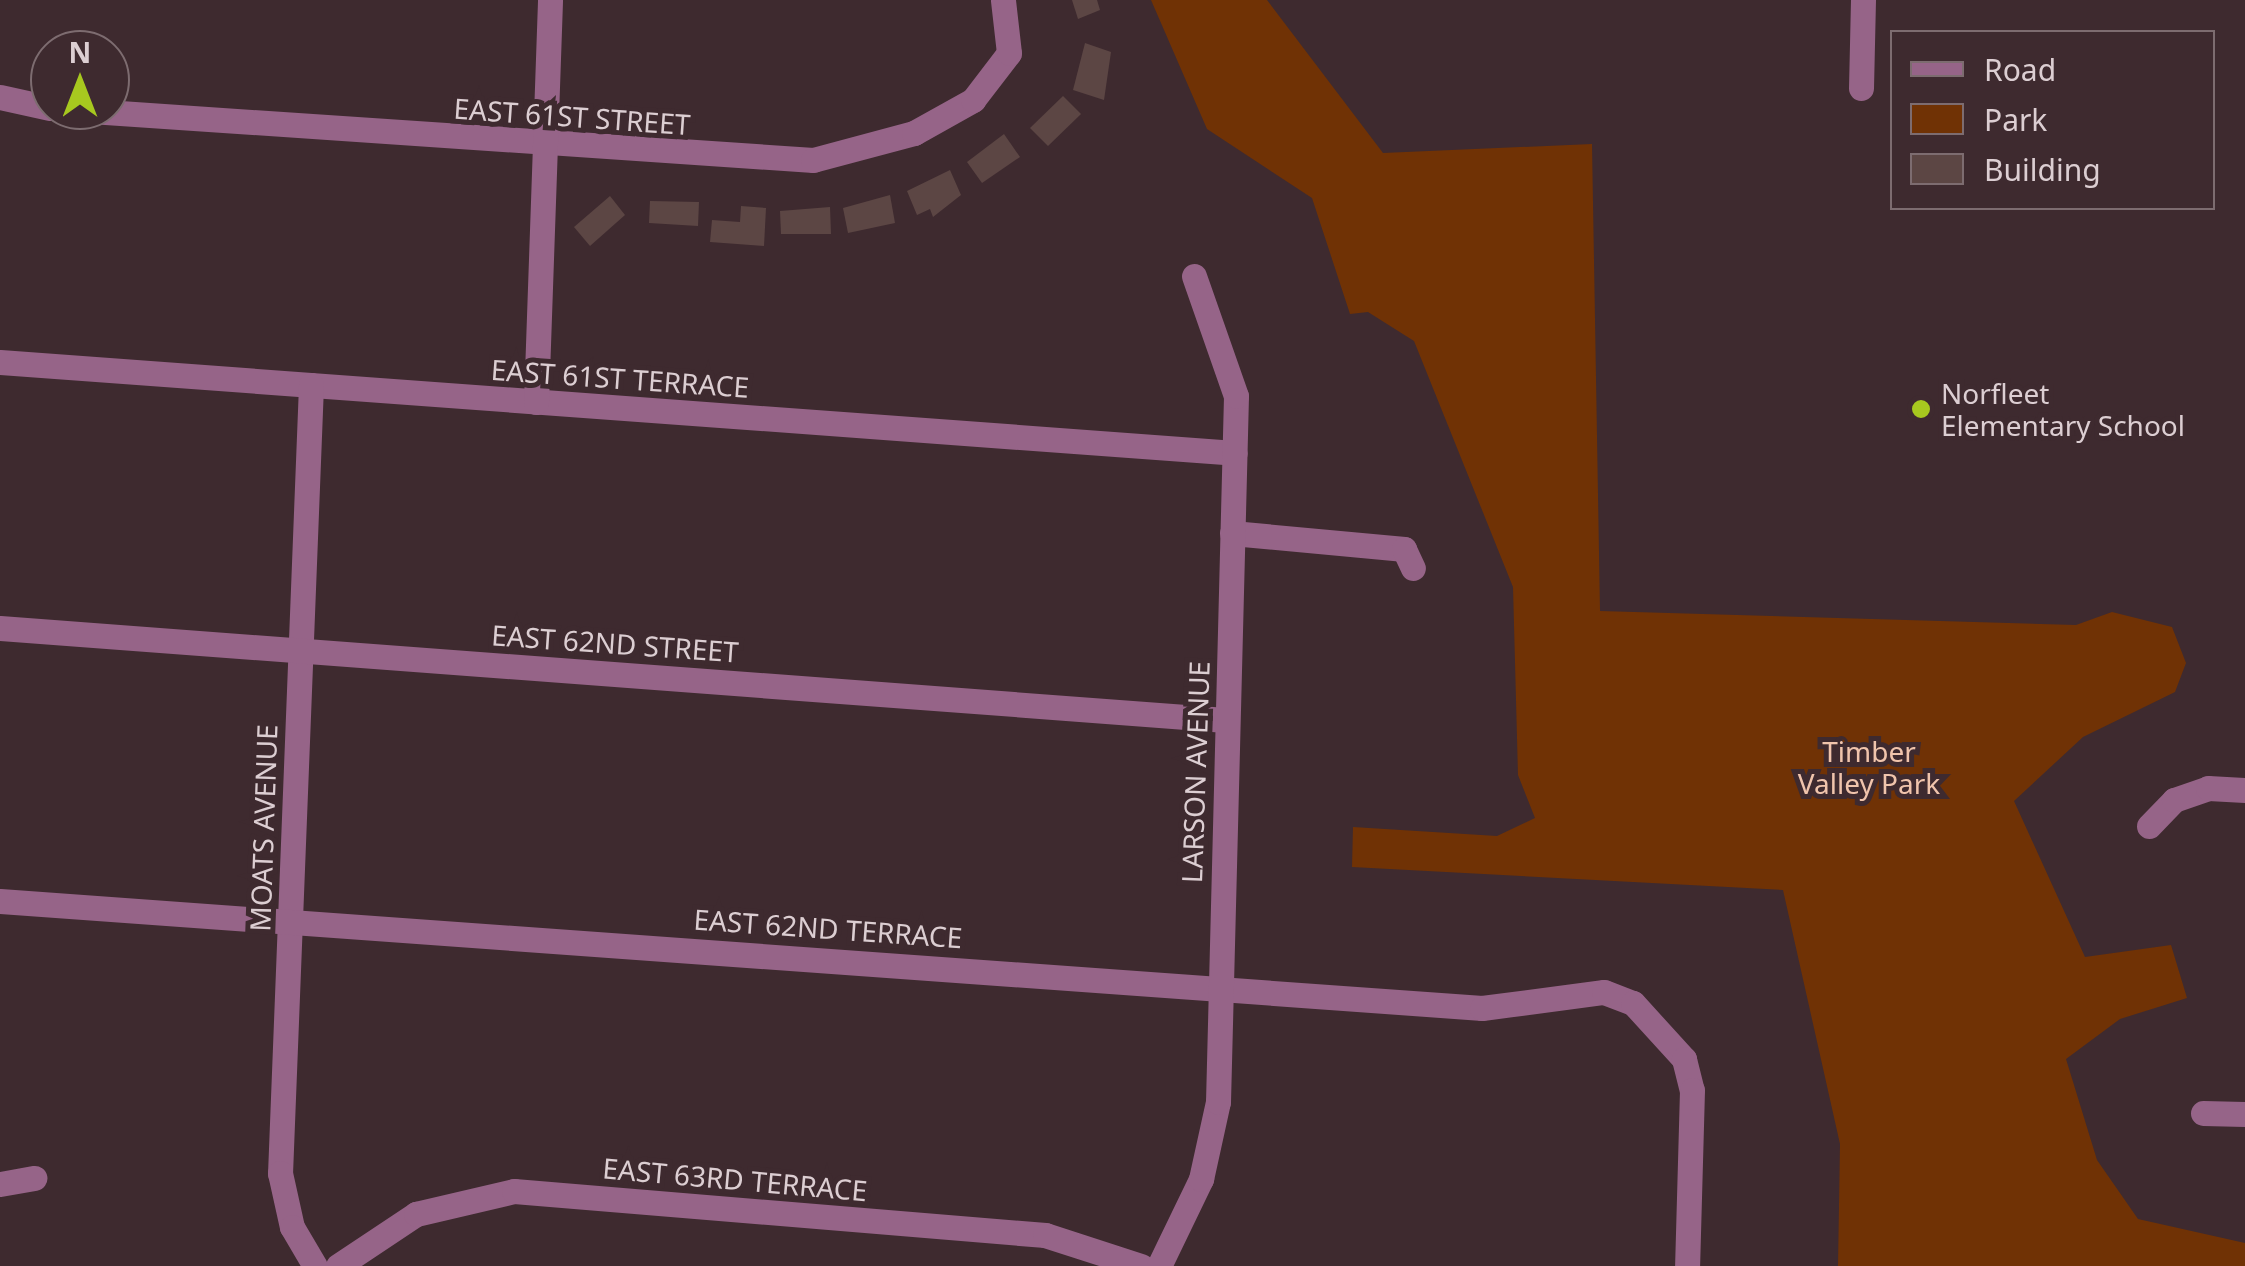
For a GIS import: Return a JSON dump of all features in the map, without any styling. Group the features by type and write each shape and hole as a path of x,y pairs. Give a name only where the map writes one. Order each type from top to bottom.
{"street":[{"path":"536,402 550,0"},
{"name":"EAST 61ST STREET","path":"130,114 766,162 859,152 974,100 1009,54 1010,34 1002,0"},
{"path":"1861,88 1864,0"},
{"path":"0,97 30,104"},
{"name":"LARSON AVENUE","path":"1159,1266 1212,1145 1220,988 1235,453 1229,357 1194,276"},
{"name":"EAST 61ST TERRACE","path":"0,362 1235,453"},
{"name":"MOATS AVENUE","path":"311,385 280,1173 292,1228 315,1266"},
{"path":"1232,533 1389,546 1404,549 1413,568"},
{"name":"EAST 62ND STREET","path":"0,628 1226,720"},
{"path":"2149,826 2174,800 2208,788 2245,790"},
{"name":"EAST 62ND TERRACE","path":"0,901 289,917 1482,1008 1604,992 1645,1013 1668,1032 1692,1090 1687,1266"},
{"path":"2203,1113 2245,1114"},
{"path":"0,1184 34,1178"},
{"name":"EAST 63RD TERRACE","path":"338,1266 416,1214 514,1192 1045,1235 1141,1266"}],"green space":[{"name":"Timber Valley Park","path":"1151,0 1267,0 1383,153 1592,144 1600,611 2076,625 2112,612 2172,627 2186,663 2175,692 2083,737 2014,801 2085,957 2171,945 2187,998 2120,1019 2066,1059 2097,1160 2138,1219 2245,1243 2245,1266 1838,1266 1840,1144 1783,890 1352,867 1353,827 1497,836 1535,818 1518,775 1513,587 1414,341 1368,312 1350,314 1312,198 1207,129"}],"building":[{"path":"1072,0 1097,0 1100,10 1078,19"},
{"path":"1085,43 1111,52 1104,100 1073,90"},
{"path":"1063,96 1081,114 1048,146 1030,128"},
{"path":"1004,134 1020,157 982,183 967,162"},
{"path":"950,170 961,195 933,217 930,209 917,215 907,191"},
{"path":"890,195 895,223 848,233 843,208"},
{"path":"610,196 625,215 590,246 574,227"},
{"path":"650,201 699,202 698,226 649,223"},
{"path":"741,206 766,208 764,246 710,242 712,220 740,222"},
{"path":"830,207 831,234 781,234 780,211"}],"place":[{"name":"Norfleet Elementary School","path":"1921,409"}]}
